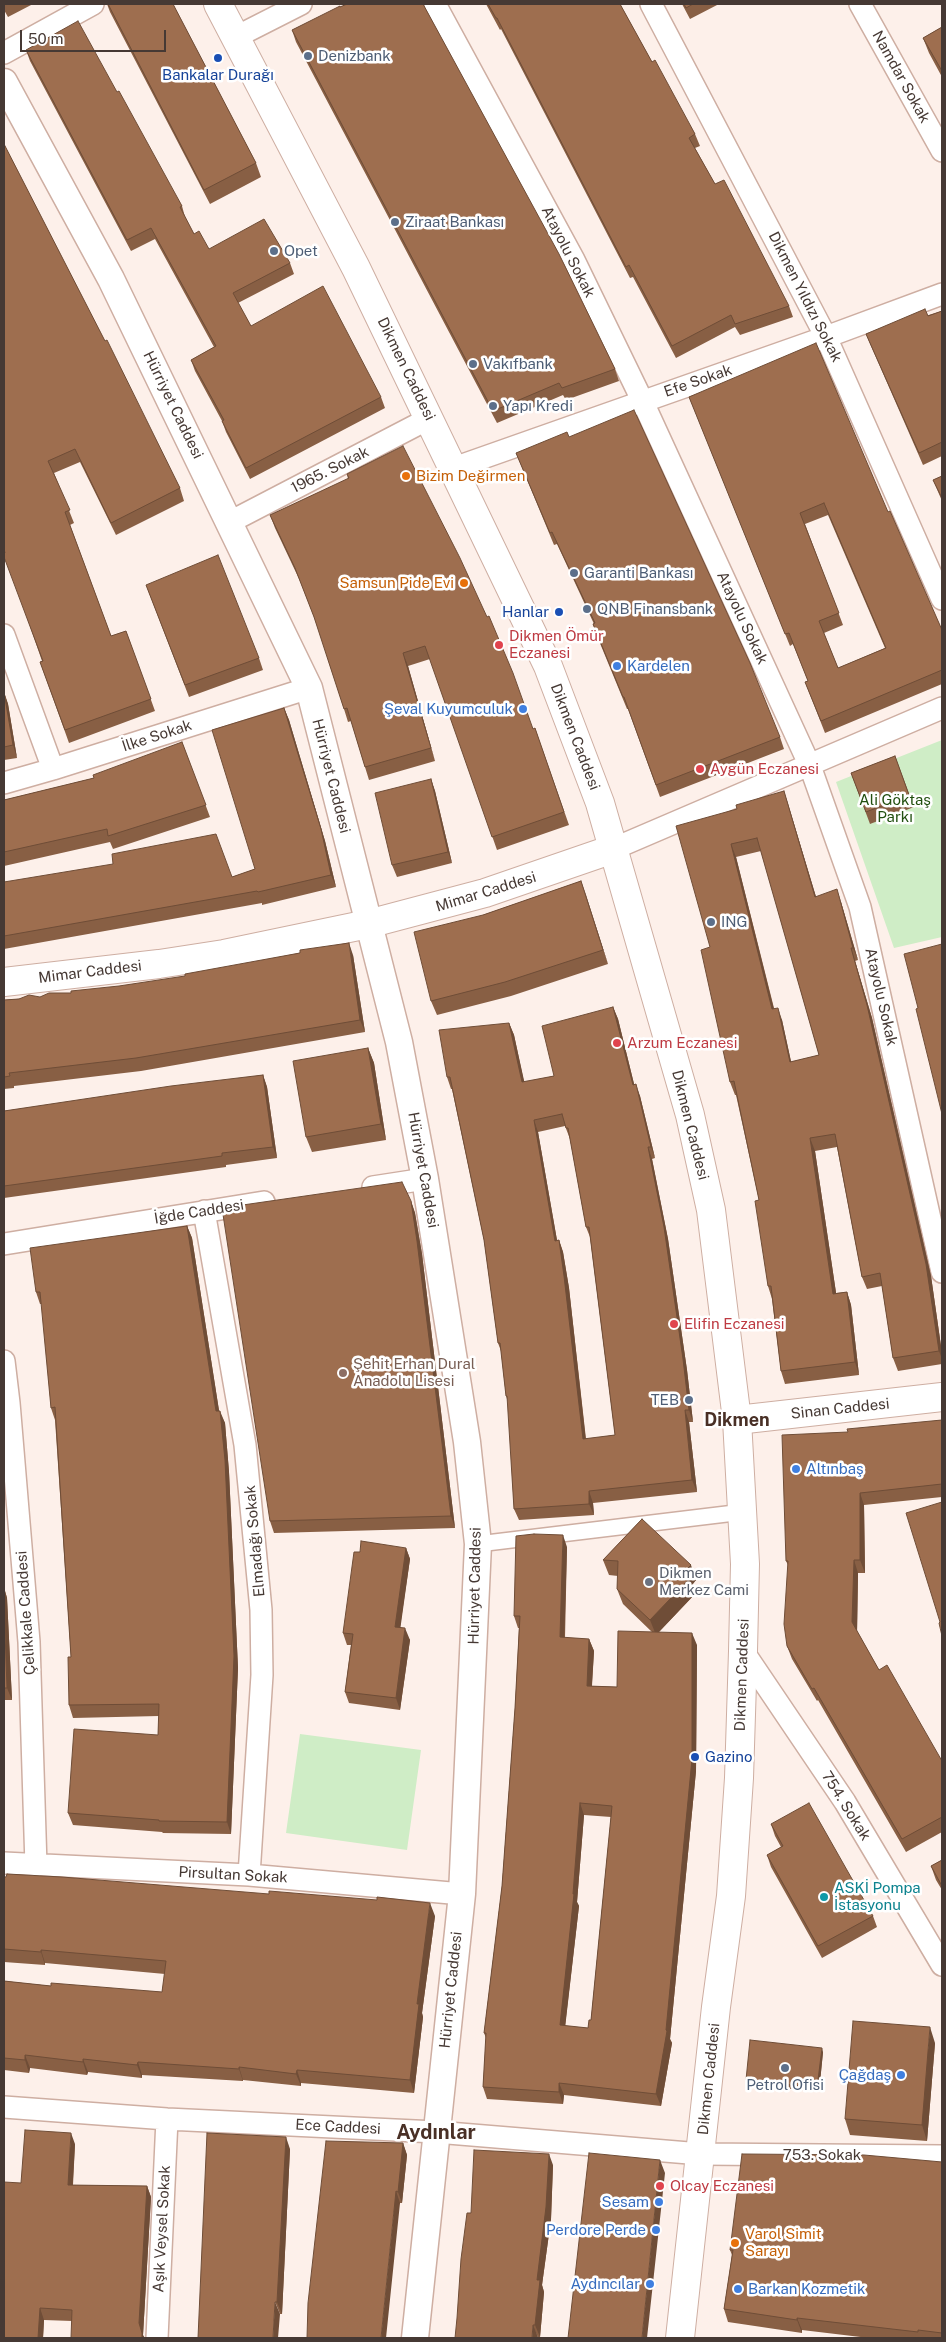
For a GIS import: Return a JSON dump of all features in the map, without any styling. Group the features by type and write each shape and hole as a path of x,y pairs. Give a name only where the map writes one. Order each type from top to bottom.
{"main road":[{"name":"Dikmen Caddesi","path":"218,4 234,38 356,268 548,666 600,803 690,1115 711,1210 737,1420 745,1564 743,1651 739,1778 731,1896 716,2006 680,2338"},
{"name":"Mimar Caddesi","path":"4,982 159,964 224,954 368,924 485,893 613,849"},
{"name":"Sinan Caddesi","path":"737,1420 942,1397"}],"street":[{"path":"4,53 93,4"},
{"path":"234,38 301,4"},
{"name":"Atayolu Sokak","path":"435,4 574,260 642,400 810,766 860,907 942,1272"},
{"name":"Dikmen Yıldızı Sokak","path":"651,4 826,337 942,599"},
{"name":"Namdar Sokak","path":"860,4 942,151"},
{"name":"Hürriyet Caddesi","path":"4,82 111,279 310,688 399,1042 425,1179 468,1442 478,1544 462,1894 415,2338"},
{"name":"Efe Sokak","path":"454,468 642,400 826,337 942,294"},
{"name":"1965. Sokak","path":"230,522 430,418"},
{"path":"4,635 53,769"},
{"name":"İlke Sokak","path":"4,783 310,688"},
{"name":"Mimar Caddesi","path":"613,849 942,708"},
{"path":"358,1189 425,1179"},
{"name":"İğde Caddesi","path":"4,1244 281,1200"},
{"name":"Elmadağı Sokak","path":"204,1211 245,1445 261,1610 262,1675 249,1875"},
{"name":"Çelikkale Caddesi","path":"4,1361 29,1642 36,1866"},
{"path":"478,1544 743,1512"},
{"name":"754. Sokak","path":"743,1651 845,1802 942,1965"},
{"name":"Pirsultan Sokak","path":"4,1863 249,1875 462,1894"},
{"name":"Ece Caddesi","path":"4,2108 167,2119 436,2132 701,2154"},
{"name":"Aşık Veysel Sokak","path":"157,2338 167,2119"},
{"name":"753. Sokak","path":"701,2154 942,2156"}],"green space":[{"name":"Ali Göktaş Parkı","path":"942,740 942,937 894,948 836,782"},
{"path":"300,1734 421,1750 407,1850 286,1833"}],"building":[{"path":"108,4 173,4 256,163 204,190"},
{"path":"347,4 423,4 559,254 615,369 562,388 559,383 493,411 292,30"},
{"path":"488,4 620,4 652,62 655,60 695,134 689,138 715,184 724,180 789,306 735,324 731,315 672,346 629,265 626,267"},
{"path":"684,4 693,4 686,8"},
{"path":"78,21 182,206 180,207 194,234 199,231 209,249 264,219 290,263 233,293 251,326 323,286 381,397 246,468 222,421 224,420 191,360 216,346 151,228 127,240 26,50"},
{"path":"942,27 942,71 923,38"},
{"path":"4,144 105,341 107,340 180,488 111,523 75,449 48,461 70,510 65,512 111,636 126,631 151,699 65,730 40,662 43,661 4,557"},
{"path":"925,309 928,316 942,311 942,442 919,453 866,334"},
{"path":"816,343 888,512 890,511 942,630 942,670 821,721 805,682 808,681 789,633 785,634 689,397","holes":["824,503 886,648 838,668 819,621 839,613 800,513"]},
{"path":"634,410 750,663 780,737 656,785 624,697 593,624 595,623 552,532 550,533 516,453 567,432 569,437"},
{"path":"403,446 460,558 487,617 489,616 513,673 533,729 535,728 564,812 492,837 425,646 403,653 431,748 365,767 347,708 344,709 314,617 295,568 270,515 349,478 347,474"},
{"path":"942,476 942,498 933,480"},
{"path":"218,555 259,658 185,685 146,585"},
{"path":"4,692 13,745 4,747"},
{"path":"284,708 321,829 331,875 258,892 4,936 4,882 113,864 112,854 216,834 232,877 255,869 212,730"},
{"path":"182,742 206,805 108,836 107,829 4,852 4,800 94,778 93,775"},
{"path":"895,756 909,795 866,812 851,773"},
{"path":"431,779 448,852 392,865 375,793"},
{"path":"784,791 815,897 837,889 867,1005 926,1264 939,1351 893,1358 880,1273 862,1277 835,1134 810,1138 833,1294 847,1292 855,1362 781,1371 771,1286 768,1286 755,1201 759,1200 734,1081 730,1082 701,950 710,947 676,826 737,809 736,805","holes":["757,838 819,1055 790,1062 778,1008 772,1009 731,844"]},
{"path":"581,881 603,950 505,982 431,1001 414,932 483,915"},
{"path":"349,943 360,1020 136,1058 9,1073 10,1076 4,1077 4,1000 19,999 29,995 40,997 49,993 71,993 71,991 185,976 185,974 300,953 300,950"},
{"path":"942,944 942,1114 904,954"},
{"path":"613,1007 633,1085 636,1084 651,1147 648,1147 664,1227 683,1359 689,1410 685,1410 692,1480 589,1491 589,1504 514,1509 507,1396 484,1240 450,1077 447,1077 439,1030 509,1023 522,1082 554,1076 542,1026","holes":["562,1114 566,1128 568,1128 586,1227 589,1227 615,1435 583,1439 559,1240 555,1241 534,1120"]},
{"path":"368,1048 381,1124 306,1137 293,1061"},
{"path":"263,1075 273,1147 222,1153 222,1156 4,1186 4,1111 171,1086"},
{"name":"Şehit Erhan Dural Anadolu Lisesi","path":"402,1182 411,1201 417,1241 451,1516 270,1521 222,1208"},
{"path":"187,1226 216,1411 220,1411 225,1460 234,1656 227,1822 159,1821 68,1813 74,1729 158,1735 159,1704 69,1705 68,1657 71,1657 55,1407 51,1408 40,1292 36,1292 30,1248"},
{"path":"942,1420 942,1484 860,1493 860,1560 854,1560 852,1622 879,1670 887,1665 942,1761 942,1817 902,1839 814,1688 812,1689 787,1646 784,1624 788,1561 786,1561 782,1435 848,1432 847,1429"},
{"path":"942,1502 942,1636 940,1622 906,1513"},
{"name":"Dikmen Merkez Cami","path":"642,1519 691,1565 683,1573 689,1579 650,1620 617,1589 618,1561 603,1560"},
{"path":"534,1534 563,1535 560,1637 589,1639 587,1686 617,1687 618,1631 692,1633 692,1759 667,2031 656,2094 559,2083 559,2092 483,2087 486,2033 484,2033 502,1886 515,1708 520,1616 514,1616 516,1536","holes":["580,1803 612,1806 591,2020 589,2020 588,2028 560,2025 574,1894"]},
{"path":"361,1541 406,1548 395,1627 405,1628 396,1698 345,1692 353,1634 343,1633 354,1552 360,1552"},
{"path":"4,1604 7,1688 4,1688"},
{"name":"ASKİ Pompa İstasyonu","path":"809,1803 873,1916 818,1946 767,1855 783,1846 771,1824"},
{"path":"942,1860 942,1886 931,1866"},
{"path":"7,1874 269,1894 269,1891 377,1900 377,1897 430,1903 417,2004 419,2004 410,2080 297,2070 296,2074 239,2067 239,2069 138,2062 137,2065 83,2059 83,2062 25,2055 25,2060 4,2058 4,1981 51,1986 51,1983 162,1992 166,1961 41,1950 41,1952 4,1949 4,1877"},
{"path":"853,2021 930,2027 922,2125 845,2119"},
{"path":"750,2040 822,2048 817,2088 746,2080"},
{"path":"25,2130 71,2133 68,2185 147,2186 139,2323 142,2338 71,2338 72,2310 40,2308 38,2338 4,2338 4,2182 21,2183"},
{"path":"207,2133 286,2137 277,2302 275,2302 273,2338 198,2338"},
{"path":"326,2141 403,2143 398,2192 396,2191 381,2338 307,2338 308,2303"},
{"path":"474,2150 549,2154 546,2207 537,2280 540,2280 532,2338 455,2338 461,2259 467,2213 471,2213"},
{"path":"589,2153 660,2160 642,2338 568,2338"},
{"path":"742,2154 864,2155 942,2162 942,2333 797,2318 797,2320 724,2309 733,2250 730,2250"}],"place":[{"name":"Denizbank","path":"308,56"},
{"name":"Bankalar Durağı","path":"218,58"},
{"name":"Ziraat Bankası","path":"395,222"},
{"name":"Opet","path":"274,251"},
{"name":"Vakıfbank","path":"473,364"},
{"name":"Yapı Kredi","path":"493,406"},
{"name":"Bizim Değirmen","path":"406,476"},
{"name":"Garanti Bankası","path":"574,573"},
{"name":"Samsun Pide Evi","path":"464,583"},
{"name":"QNB Finansbank","path":"587,609"},
{"name":"Hanlar","path":"559,612"},
{"name":"Dikmen Ömür Eczanesi","path":"499,645"},
{"name":"Kardelen","path":"617,666"},
{"name":"Şeval Kuyumculuk","path":"523,709"},
{"name":"Aygün Eczanesi","path":"700,769"},
{"name":"ING","path":"711,922"},
{"name":"Arzum Eczanesi","path":"617,1043"},
{"name":"Elifin Eczanesi","path":"674,1324"},
{"name":"Şehit Erhan Dural Anadolu Lisesi","path":"343,1373"},
{"name":"TEB","path":"689,1400"},
{"name":"Altınbaş","path":"796,1469"},
{"name":"Dikmen Merkez Cami","path":"649,1582"},
{"name":"Gazino","path":"695,1757"},
{"name":"ASKİ Pompa İstasyonu","path":"824,1897"},
{"name":"Petrol Ofisi","path":"785,2068"},
{"name":"Çağdaş","path":"901,2075"},
{"name":"Olcay Eczanesi","path":"660,2186"},
{"name":"Sesam","path":"659,2202"},
{"name":"Perdore Perde","path":"656,2230"},
{"name":"Varol Simit Sarayı","path":"735,2243"},
{"name":"Aydıncılar","path":"650,2284"},
{"name":"Barkan Kozmetik","path":"738,2289"}],"district":[{"name":"Dikmen","path":"737,1420"},
{"name":"Aydınlar","path":"436,2133"}]}
